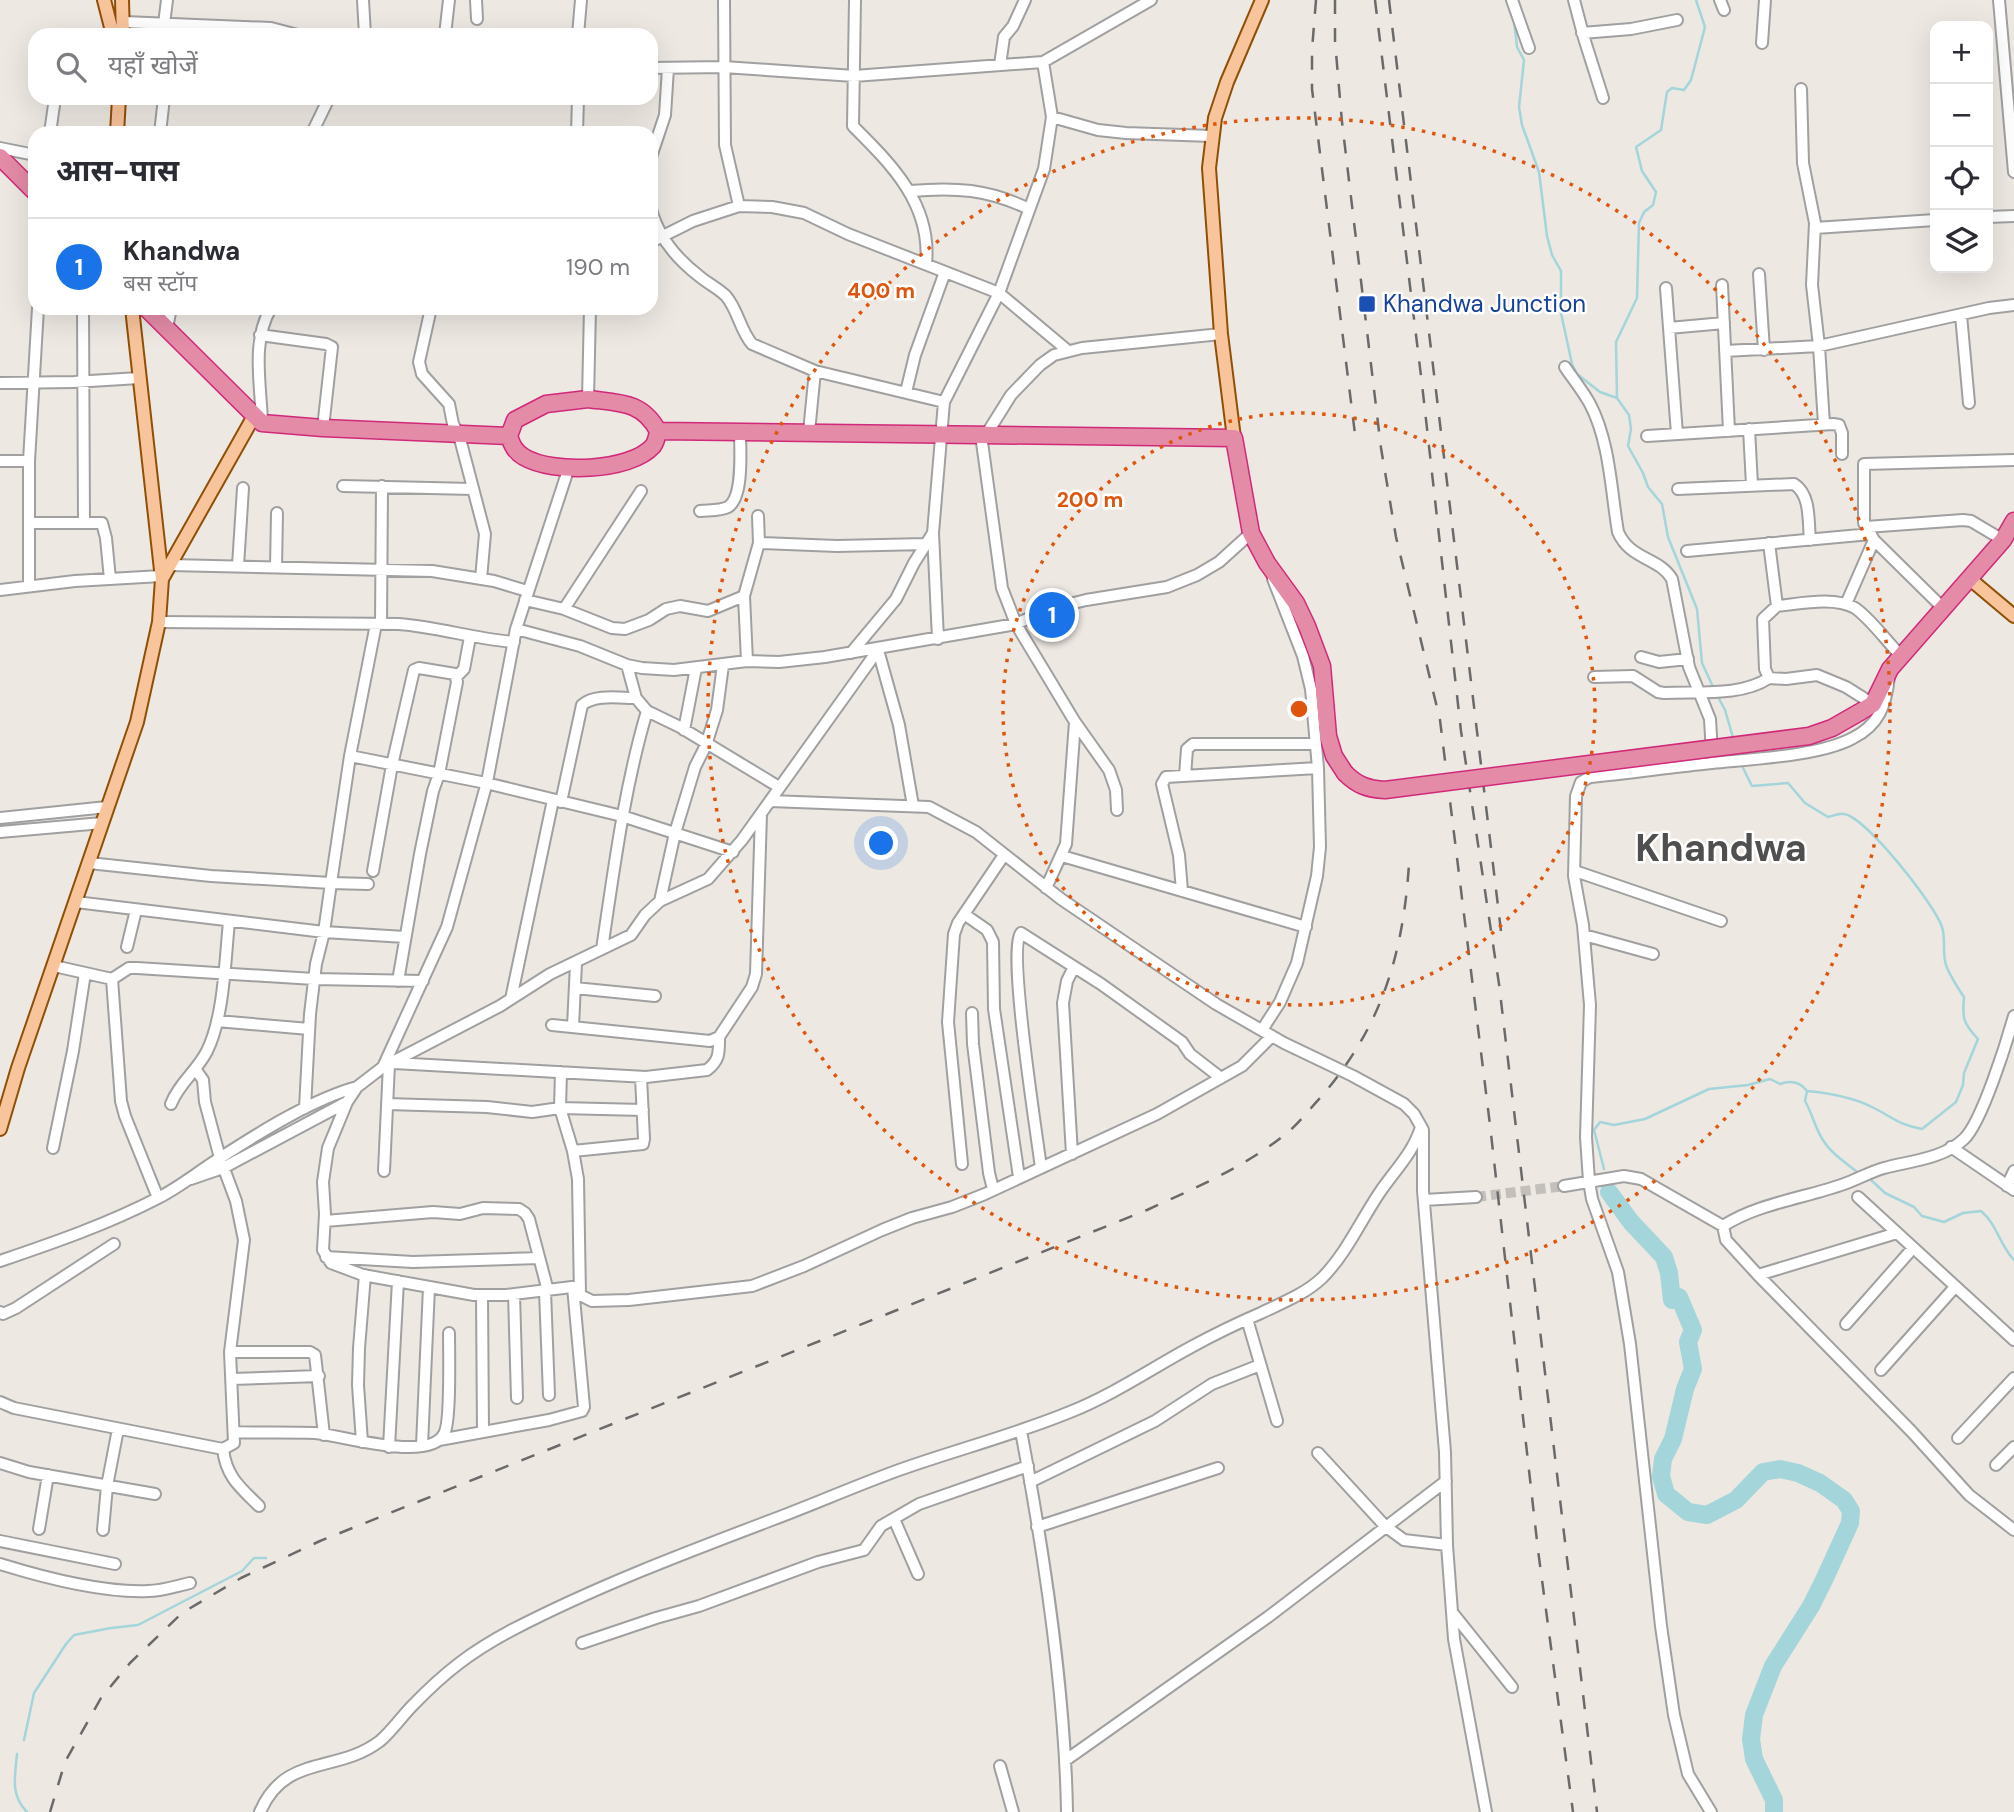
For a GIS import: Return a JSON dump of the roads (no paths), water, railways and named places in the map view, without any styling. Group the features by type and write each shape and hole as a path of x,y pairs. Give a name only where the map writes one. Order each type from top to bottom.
{"highway":[{"path":"0,157 28,185"},
{"path":"153,315 258,419 323,428 509,436"},
{"path":"588,399 640,409 652,419 658,431 655,443 634,459 590,468 542,464 516,452 509,436 515,420 546,404 588,399"},
{"path":"658,431 1234,438 1251,533 1267,563 1296,603 1322,666 1328,736 1334,756 1354,782 1364,787 1385,790 1809,736 1832,728 1866,708 1890,669 2003,540 2014,521"}],"main road":[{"path":"104,0 111,28"},
{"path":"122,0 123,28"},
{"path":"1234,438 1221,334 1209,168 1215,118 1227,82 1262,0"},
{"path":"117,126 118,105"},
{"path":"0,1129 137,722 159,622 161,578 133,315"},
{"path":"161,578 258,419"},
{"path":"1970,579 2014,616"}],"street":[{"path":"167,0 170,28 271,28"},
{"path":"363,0 365,28"},
{"path":"446,28 449,0"},
{"path":"476,0 477,19"},
{"path":"579,28 581,0"},
{"path":"724,0 725,145 739,206"},
{"path":"855,0 853,126 910,191 921,213 925,231 926,264"},
{"path":"1000,65 1004,37 1013,26 1025,0"},
{"path":"658,68 724,67 854,76 1043,62 1151,0"},
{"path":"1512,0 1529,48"},
{"path":"1574,0 1604,98"},
{"path":"1762,43 1766,0"},
{"path":"1999,0 2014,172"},
{"path":"1582,33 1631,29 1677,20"},
{"path":"938,639 933,533 944,402 999,293 1044,169 1052,117 1043,62"},
{"path":"658,136 665,115 668,68"},
{"path":"1801,89 1802,163 1815,228 1812,285 1824,424"},
{"path":"51,126 53,105"},
{"path":"161,126 163,105"},
{"path":"315,126 326,105"},
{"path":"577,126 578,105"},
{"path":"1052,117 1112,131 1212,136"},
{"path":"0,148 28,154"},
{"path":"910,191 966,189 1014,201 1029,209"},
{"path":"658,238 693,220 739,206 772,207 804,213 848,234 999,293 1067,350"},
{"path":"1993,217 2014,216"},
{"path":"1815,228 1930,220"},
{"path":"658,226 662,235 684,263 726,296 745,336 752,344 815,371 944,402"},
{"path":"906,392 915,355 945,272"},
{"path":"1759,274 1764,349"},
{"path":"1722,285 1729,431"},
{"path":"1666,288 1677,435"},
{"path":"1725,351 1819,346 2014,305"},
{"path":"30,586 29,461 38,315"},
{"path":"83,315 84,522"},
{"path":"167,328 170,315"},
{"path":"258,419 260,335 267,315"},
{"path":"429,315 419,362 422,374 449,404 458,435 485,534 481,579"},
{"path":"588,399 590,315"},
{"path":"1961,315 1969,403"},
{"path":"1669,328 1724,323"},
{"path":"1117,810 1114,780 1075,722 1016,624 1002,588 984,435 1026,379 1040,365 1067,350 1221,334"},
{"path":"260,335 332,347 323,428"},
{"path":"1565,367 1589,402 1597,423 1603,442 1618,532 1623,542 1631,551 1664,569 1672,579 1688,659 1710,719 1713,763"},
{"path":"809,432 815,371"},
{"path":"0,383 139,378"},
{"path":"1647,436 1839,425 1842,454"},
{"path":"1749,429 1752,485"},
{"path":"700,511 720,510 734,500 738,489 740,432"},
{"path":"1944,609 1870,534 1864,523 1864,464 2014,460"},
{"path":"0,461 29,461"},
{"path":"384,1171 388,1065 447,927 486,783 516,629 569,467"},
{"path":"1678,489 1794,484 1802,490 1807,501 1810,540"},
{"path":"343,486 473,489"},
{"path":"305,1108 314,979 324,932 350,756 379,624 382,486"},
{"path":"238,566 243,488"},
{"path":"564,609 641,491"},
{"path":"276,567 278,513"},
{"path":"747,661 744,596 759,543 758,516"},
{"path":"1687,551 1870,534 1963,520 1971,521 2003,540"},
{"path":"30,523 102,523 110,579"},
{"path":"851,653 896,599 933,533"},
{"path":"516,629 580,646 627,665 658,670 747,661 779,662 878,650 1016,624 1050,609 1086,600 1167,587 1197,575 1219,562 1251,533"},
{"path":"1846,604 1870,534"},
{"path":"759,543 838,546 925,544"},
{"path":"1769,543 1777,606"},
{"path":"577,1287 580,1295 592,1301 629,1300 752,1286 912,1218 952,1208 1073,1154 1157,1114 1242,1066 1267,1033 1297,964 1317,876 1320,847 1318,768 1311,689 1303,656 1267,563"},
{"path":"170,565 432,571 481,579 595,623 625,629 649,620 666,609 680,606 708,611 744,596"},
{"path":"0,590 110,579 161,578"},
{"path":"1769,678 1765,669 1763,619 1777,606 1834,602 1846,604 1856,609 1902,657"},
{"path":"159,622 421,626 514,642"},
{"path":"398,981 420,854 439,774 457,676 464,669 470,636"},
{"path":"577,1287 482,1295 366,1275 331,1263 323,1250 323,1182 328,1148 346,1102 357,1087 388,1065 511,999 550,974 631,934 660,901 708,878 733,852 878,650"},
{"path":"878,650 899,724 913,806"},
{"path":"1641,656 1659,662 1688,659"},
{"path":"627,665 636,698 647,711 684,730 779,788"},
{"path":"660,901 675,833 695,767 706,745 717,710 723,665"},
{"path":"373,871 392,765 414,670 419,668 457,676"},
{"path":"684,730 696,668"},
{"path":"1711,1812 1688,1774 1674,1715 1661,1626 1630,1344 1618,1272 1588,1181 1586,1137 1590,1005 1575,871 1576,796 1581,782 1590,777 1785,755 1838,745 1856,737 1877,719 1883,709 1890,669"},
{"path":"1594,677 1633,677 1664,693 1719,692 1757,686 1769,678 1817,675 1846,687 1866,708"},
{"path":"511,999 582,705 598,698 636,698"},
{"path":"602,949 622,816 636,748 647,711"},
{"path":"1046,888 1062,856 1069,825 1075,722"},
{"path":"1185,776 1187,749 1193,744 1316,744"},
{"path":"350,756 486,783 622,816 733,852"},
{"path":"1182,891 1180,855 1162,784 1166,777 1318,768"},
{"path":"770,801 929,807 948,816 976,832 1046,888 1216,1004 1404,1104 1414,1114 1423,1130 1424,1200 1438,1351 1454,1640 1486,1812"},
{"path":"0,818 107,807"},
{"path":"552,1025 710,1041 719,1037 755,980 762,813"},
{"path":"0,832 102,823"},
{"path":"962,1164 948,1022 954,934 964,914 1004,855"},
{"path":"1062,856 1306,927"},
{"path":"89,863 211,876 368,884"},
{"path":"1575,871 1721,921"},
{"path":"76,902 229,922 405,937"},
{"path":"127,947 136,910"},
{"path":"964,914 987,930 993,942 993,1009 1019,1177"},
{"path":"171,1104 176,1092 196,1070 209,1048 217,1021 229,922"},
{"path":"1041,1168 1017,975 1018,935 1025,933 1182,1042 1189,1054 1221,1078"},
{"path":"1584,935 1653,954"},
{"path":"573,1027 576,963"},
{"path":"54,966 113,979 129,968 137,968 314,979 423,982"},
{"path":"1073,1154 1063,1003 1074,967"},
{"path":"53,1148 73,1051 85,973"},
{"path":"113,979 121,1101 158,1198"},
{"path":"575,988 655,996"},
{"path":"972,1013 973,1044 993,1188"},
{"path":"1723,1226 1759,1209 1844,1184 1881,1169 1917,1162 1965,1139 2011,1041 2014,1016"},
{"path":"217,1021 309,1029"},
{"path":"388,1065 641,1077 708,1070 719,1056 719,1037"},
{"path":"0,1402 14,1408 223,1449 234,1443 230,1352 244,1240 236,1201 205,1102 203,1080 196,1070"},
{"path":"234,1432 324,1435 388,1447 422,1445 549,1420 582,1410 584,1407 577,1287 578,1179 560,1108 561,1072"},
{"path":"573,1151 643,1144 641,1077"},
{"path":"222,1163 305,1108 339,1092 357,1087"},
{"path":"0,1261 76,1234 158,1198 191,1178 346,1102"},
{"path":"387,1104 487,1107 532,1112 560,1108 643,1110"},
{"path":"260,1812 266,1797 281,1780 303,1769 336,1762 363,1752 382,1739 410,1707 460,1660 510,1631 585,1594 683,1554 900,1470 1021,1431 1110,1394 1190,1348 1305,1291 1322,1278 1339,1256 1380,1192 1409,1154 1421,1126"},
{"path":"1951,1147 2011,1188 2014,1171"},
{"path":"1564,1186 1624,1176 1641,1178 1723,1226 1726,1240 1758,1275 1969,1494 2014,1530"},
{"path":"1424,1200 1476,1197"},
{"path":"1858,1197 2014,1340"},
{"path":"325,1221 433,1212 460,1214 482,1208 519,1209 525,1213 529,1219 547,1291 549,1395"},
{"path":"1758,1275 1896,1233"},
{"path":"0,1312 3,1314 16,1308 114,1244"},
{"path":"1846,1324 1913,1248"},
{"path":"326,1257 413,1262 539,1258"},
{"path":"362,1443 358,1385 366,1275"},
{"path":"388,1447 398,1281"},
{"path":"422,1445 429,1287"},
{"path":"1881,1370 1955,1287"},
{"path":"514,1294 517,1398"},
{"path":"482,1295 483,1431"},
{"path":"1247,1320 1277,1421"},
{"path":"439,1440 445,1433 447,1418 449,1332"},
{"path":"230,1352 310,1352 315,1355 324,1435"},
{"path":"1030,1482 1155,1420 1212,1384 1260,1365"},
{"path":"232,1379 319,1376"},
{"path":"1958,1438 2014,1378"},
{"path":"103,1530 107,1486 118,1429"},
{"path":"1021,1431 1052,1630 1066,1760 1067,1812"},
{"path":"1996,1465 2014,1447"},
{"path":"223,1449 229,1473 260,1506"},
{"path":"1318,1453 1385,1526 1404,1540 1447,1545"},
{"path":"0,1464 155,1494"},
{"path":"582,1643 699,1606 818,1562 864,1550 881,1526 919,1504 1028,1466"},
{"path":"1037,1527 1218,1468"},
{"path":"39,1529 48,1475"},
{"path":"1066,1760 1268,1617 1446,1481"},
{"path":"894,1519 918,1574"},
{"path":"0,1541 115,1564"},
{"path":"0,1564 27,1573 119,1590 149,1591 190,1583"},
{"path":"1452,1612 1512,1687"},
{"path":"1000,1766 1013,1812"}],"waterway":[{"path":"1696,0 1705,27 1691,80 1684,90 1672,88 1667,92 1661,130 1636,147 1642,171 1656,192 1653,205 1644,212 1639,223 1637,298 1616,342 1617,398 1629,415 1631,429 1628,446 1648,487 1662,504 1668,537 1697,609 1702,663 1714,689"},
{"path":"1514,20 1517,47 1524,60 1519,107 1522,125 1539,172 1552,255 1561,271 1561,313 1572,364 1577,374 1600,392 1617,398"},
{"path":"1717,695 1725,710 1734,741"},
{"path":"1741,764 1752,786 1788,783 1805,803 1828,817 1844,814 1854,819 1899,863 1927,900 1942,927 1946,965 1964,997 1966,1024 1978,1039 1956,1102 1922,1129 1901,1123 1856,1101 1807,1091"},
{"path":"1604,1169 1594,1130 1600,1122 1614,1125 1645,1119 1709,1089 1748,1085 1770,1079 1780,1084 1795,1083 1807,1091 1805,1101 1822,1139 1835,1155 1856,1171"},
{"path":"1871,1180 1885,1193 1914,1207 1922,1216 1944,1222 1963,1213 1981,1211 1991,1222 2014,1260"},
{"path":"1609,1192 1631,1222 1664,1257 1672,1300 1679,1297 1693,1330 1688,1342 1693,1369 1685,1389 1673,1439 1663,1459 1661,1476 1666,1494 1688,1512 1707,1515 1736,1500 1763,1472 1780,1469 1798,1473 1820,1483 1844,1500 1851,1511 1850,1523 1824,1580 1773,1666 1754,1715 1751,1739 1754,1759 1774,1800 1774,1812"},
{"path":"24,1740 34,1693 74,1635 138,1625 242,1571 254,1558 266,1558"},
{"path":"17,1754 16,1792 27,1812"}],"tunnel":[{"path":"1476,1197 1564,1186"}],"railway":[{"path":"1316,0 1312,89 1355,434"},
{"path":"1335,0 1335,41 1342,122 1381,448 1396,537 1440,720 1490,1125 1538,1550 1573,1812"},
{"path":"1375,0 1461,731 1499,984 1597,1812"},
{"path":"1389,0 1501,931"},
{"path":"50,1812 65,1762 101,1698 130,1663 182,1613 241,1578 320,1541 1147,1210 1219,1176 1271,1145 1291,1129 1341,1072 1373,1017 1394,960 1401,930 1409,864"}],"place":[{"name":"Khandwa Junction","path":"1367,304"},
{"name":"Khandwa","path":"1052,615"}],"district":[{"name":"Khandwa","path":"1721,848"}]}
